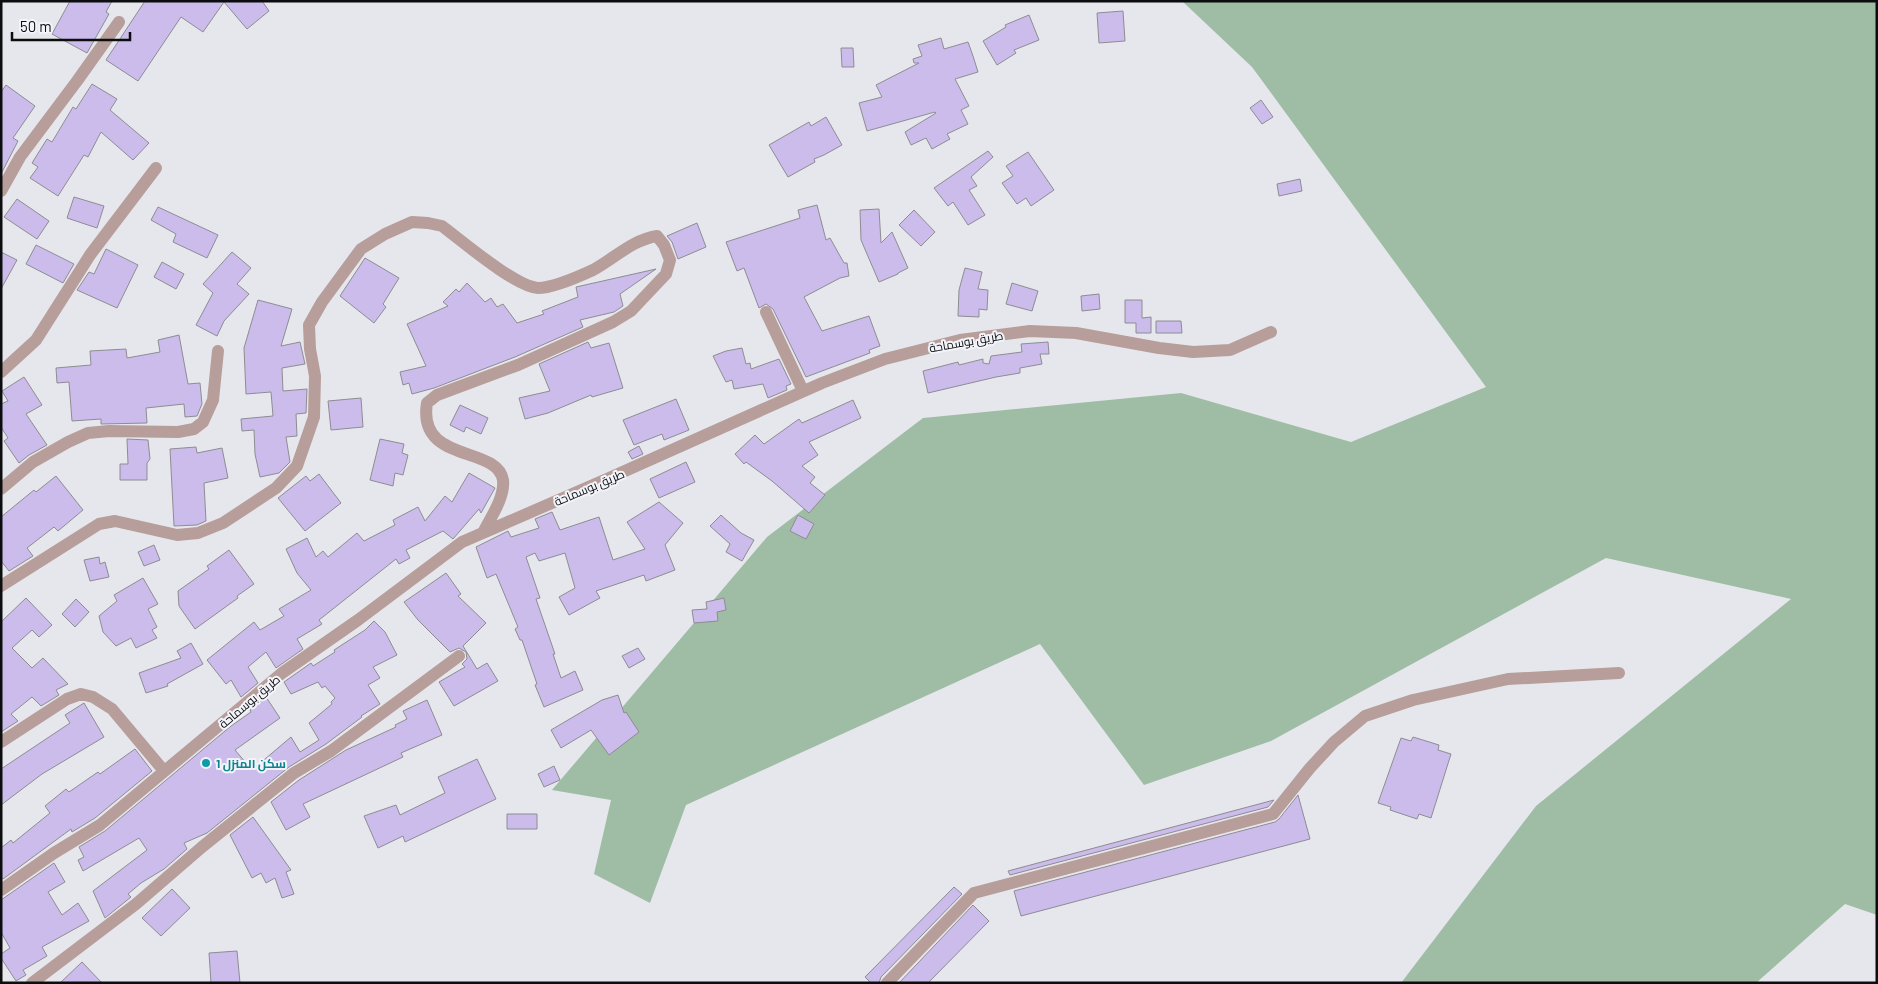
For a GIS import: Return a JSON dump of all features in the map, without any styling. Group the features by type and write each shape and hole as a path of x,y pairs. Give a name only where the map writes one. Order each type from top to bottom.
{"street":[{"path":"1,191 20,157 119,22"},
{"path":"1,372 36,340 90,255 156,168"},
{"path":"1,586 98,524 115,521 176,535 198,533 223,523 276,488 297,466 314,417 315,376 310,349 309,325 322,302 361,249 385,234 412,222 442,226 518,282 538,288 554,285 593,270 643,238 657,236 664,245 670,260 666,274 631,311 613,322 518,365 436,395 427,403 425,417 429,431 441,443 496,467 503,480 501,494 484,531"},
{"path":"766,312 803,391"},
{"name":"طريق بوسماحة","path":"1,890 54,853 100,825 282,673 462,542 484,531 607,479 803,391 885,359 960,340 1030,330 1076,333 1159,348 1194,352 1230,350 1272,332"},
{"path":"1,489 33,462 88,433 109,431 178,432 194,429 203,422 213,400 218,351"},
{"path":"32,983 136,904 202,847 294,773 331,751 459,656"},
{"path":"887,983 974,893 1273,814 1310,768 1334,742 1365,716 1413,700 1508,679 1619,673"},
{"path":"1,742 67,699 81,694 93,697 112,709 164,771"}],"green space":[{"path":"1182,1 1877,1 1877,915 1845,904 1756,983 1401,983 1536,806 1791,599 1606,558 1271,741 1144,785 1040,644 686,805 650,903 594,874 611,800 552,790 767,537 923,418 1181,393 1351,442 1486,387 1252,67"}],"building":[{"path":"70,1 112,1 106,12 109,14 87,53 52,34"},
{"path":"145,1 262,1 269,11 247,29 224,2 203,32 181,17 138,81 106,60"},
{"path":"1123,11 1125,41 1099,43 1097,13"},
{"path":"1029,15 1039,40 1014,50 1016,53 997,65 983,41 1006,27 1005,25"},
{"path":"941,38 944,49 968,42 973,56 978,72 955,79 969,106 961,110 968,124 947,134 950,139 932,149 926,138 911,145 905,132 935,112 867,131 859,103 882,97 876,85 919,63 914,63 913,59 922,56 918,45"},
{"path":"841,48 853,48 854,67 842,67"},
{"path":"92,84 117,99 110,110 149,143 133,160 101,132 88,157 84,155 58,196 30,178 38,167 32,163 47,139 52,142 73,107 76,109"},
{"path":"6,85 35,106 13,138 18,141 1,174 1,92"},
{"path":"1261,100 1273,117 1262,124 1250,108"},
{"path":"826,117 842,145 814,159 815,162 788,177 769,145 809,122 811,126"},
{"path":"988,151 993,157 971,177 977,186 969,190 985,215 968,225 953,202 948,206 934,188"},
{"path":"1028,152 1054,190 1031,206 1026,198 1017,204 1002,183 1013,176 1006,166"},
{"path":"1300,179 1302,191 1279,196 1277,184"},
{"path":"74,197 104,206 97,228 67,218"},
{"path":"17,199 49,221 37,239 4,217"},
{"path":"817,205 826,240 830,238 844,263 847,263 849,276 840,278 804,297 822,331 869,316 880,346 869,350 870,353 806,377 773,309 766,304 759,308 744,268 737,271 726,242 800,218 798,210"},
{"path":"158,207 218,235 207,258 173,242 176,234 151,220"},
{"path":"879,209 881,243 892,232 908,268 879,282 861,240 860,210"},
{"path":"914,210 935,232 921,246 899,225"},
{"path":"697,223 706,247 678,259 672,242 667,236"},
{"path":"36,245 74,264 63,283 26,264"},
{"path":"106,249 138,265 117,308 77,290 89,272 94,274"},
{"path":"1,252 17,260 1,289"},
{"path":"232,252 251,268 237,284 249,294 224,321 217,336 196,325 213,293 203,284"},
{"path":"365,258 399,278 383,304 386,307 374,323 340,296"},
{"path":"162,262 184,274 176,289 154,277"},
{"path":"965,268 982,272 978,289 988,290 987,310 979,309 979,317 958,316 959,290"},
{"path":"656,269 620,294 623,306 614,312 580,320 583,327 515,357 434,388 412,394 409,383 403,385 400,372 426,366 407,324 448,306 443,302 456,289 459,292 467,283 485,302 491,298 497,307 503,304 517,323 544,314 542,311 578,297 576,287"},
{"path":"1012,283 1038,291 1032,311 1006,304"},
{"path":"1099,294 1100,309 1082,311 1081,296"},
{"path":"258,300 292,309 281,346 300,342 305,364 282,368 283,391 307,389 306,413 296,414 297,436 286,437 290,462 279,473 260,477 255,454 254,430 242,431 241,419 273,416 271,392 246,394 244,348"},
{"path":"1125,300 1142,300 1142,318 1151,317 1151,333 1136,333 1136,323 1125,323"},
{"path":"1156,321 1181,321 1182,333 1156,333"},
{"path":"179,335 188,384 200,383 202,404 197,416 185,417 184,404 146,408 147,423 101,424 101,419 72,421 69,382 57,383 56,368 91,365 90,351 126,349 127,358 160,352 158,340"},
{"path":"588,342 591,348 609,343 623,388 592,397 591,395 548,413 525,419 519,398 550,391 539,364"},
{"path":"1048,342 1049,354 1040,354 1042,364 1020,368 1020,373 928,393 923,371 958,362 959,365 983,359 983,363 989,364 991,356 1022,352 1021,344"},
{"path":"742,348 746,364 750,363 751,369 779,359 791,384 786,386 787,390 768,398 763,384 734,389 732,380 726,382 713,356"},
{"path":"24,377 42,405 26,414 47,445 19,463 4,441 8,438 1,427 1,404 8,401 2,391"},
{"path":"361,398 363,427 331,430 328,401"},
{"path":"676,399 689,430 664,440 662,434 634,445 623,420"},
{"path":"853,400 861,418 809,442 818,455 802,466 815,477 810,483 825,495 809,513 772,481 746,462 744,464 735,454 755,435 764,444 799,419 802,423"},
{"path":"460,405 488,418 481,434 466,427 464,432 450,425"},
{"path":"127,439 148,440 150,459 147,463 147,480 120,480 120,464 128,464"},
{"path":"380,439 404,444 402,453 408,455 403,475 395,473 393,486 370,480"},
{"path":"639,446 643,454 632,459 628,452"},
{"path":"196,447 197,453 222,448 228,478 204,483 206,521 197,525 174,526 170,449"},
{"path":"686,462 695,482 659,498 650,479"},
{"path":"469,473 495,488 481,513 479,509 453,539 443,531 406,550 410,558 399,564 396,559 319,620 322,624 297,639 303,649 276,668 266,652 248,667 258,683 241,697 231,680 226,684 207,660 254,622 260,630 284,616 279,609 311,590 297,573 286,549 307,538 316,557 323,551 328,557 357,533 364,541 395,525 393,520 418,507 425,521 445,496 452,502"},
{"path":"319,474 341,503 305,531 278,498 306,476 310,481"},
{"path":"56,476 83,510 58,531 54,527 27,548 33,556 9,571 1,561 1,517 34,490 36,492"},
{"path":"659,502 683,523 665,545 675,570 646,581 644,575 596,591 600,598 569,615 559,597 575,588 565,553 539,561 535,553 526,557 540,598 536,599 555,654 553,654 561,678 575,671 583,690 544,707 535,685 537,684 522,640 520,640 515,629 518,627 496,574 487,578 476,547 508,531 511,537 539,528 535,519 552,512 560,530 599,517 613,560 645,549 627,522"},
{"path":"721,515 741,533 754,540 742,561 726,552 730,544 710,526"},
{"path":"798,515 814,524 806,539 790,531"},
{"path":"154,545 160,560 144,566 138,552"},
{"path":"229,550 254,584 195,629 179,606 178,591 209,569 207,566"},
{"path":"99,557 100,564 105,562 109,577 90,581 84,560"},
{"path":"446,573 461,594 458,596 486,623 463,646 477,669 487,663 498,681 454,706 439,682 465,667 462,664 467,659 466,652 459,648 450,652 418,620 404,602"},
{"path":"143,578 158,604 148,609 157,627 152,630 157,638 136,648 131,638 116,646 103,632 99,616 117,601 114,595"},
{"path":"26,598 52,625 39,637 32,630 12,648 32,668 43,658 68,684 56,690 59,695 41,706 32,697 11,714 18,721 1,732 1,622"},
{"path":"724,598 726,610 717,612 718,621 694,623 692,610 707,609 706,602"},
{"path":"76,599 89,612 75,627 62,614"},
{"path":"374,621 385,632 397,655 373,667 380,678 368,685 380,704 361,716 326,744 289,767 207,833 184,843 187,849 164,869 141,883 128,894 131,897 105,918 93,891 147,850 139,838 83,871 78,860 84,857 79,847 105,831 231,726 251,712 250,710 266,697 280,718 235,750 252,770 291,737 300,752 319,740 309,723 332,704 331,702 335,698 325,686 322,688 318,682 291,694 284,682 311,663 313,666 335,652 334,650 365,630"},
{"path":"191,643 203,664 167,684 168,686 146,693 139,673 181,658 177,651"},
{"path":"638,648 645,659 629,668 622,656"},
{"path":"618,695 624,713 626,712 639,732 609,755 591,730 561,748 551,730 602,700"},
{"path":"427,700 442,735 401,753 403,757 303,804 310,817 286,830 271,802 299,780 346,750 396,727 395,725 407,719 403,711"},
{"path":"84,703 104,737 42,774 1,805 1,769 70,723 65,715"},
{"path":"1413,737 1439,745 1438,750 1451,754 1431,818 1419,814 1417,819 1390,810 1391,807 1378,803 1401,738 1411,741"},
{"path":"135,749 152,771 95,818 72,832 71,829 3,879 1,877 1,848 11,840 13,843 50,813 45,806 66,789 69,792 98,772 100,774"},
{"path":"477,759 496,799 405,842 403,836 378,848 364,816 396,805 400,815 445,793 438,777"},
{"path":"554,766 560,780 544,787 538,774"},
{"path":"1298,795 1310,839 1021,916 1014,891 1275,822"},
{"path":"1274,800 1268,807 1010,875 1008,871"},
{"path":"507,814 537,814 537,829 507,829"},
{"path":"253,817 291,870 286,872 294,894 282,898 275,878 266,883 261,873 252,878 230,835"},
{"path":"54,863 65,882 48,892 62,915 78,903 89,921 42,947 47,956 23,970 26,975 16,981 1,958 1,954 10,948 1,932 1,900"},
{"path":"954,887 962,894 881,977 879,983 871,983 865,977"},
{"path":"172,889 190,908 161,936 142,918"},
{"path":"973,905 989,921 928,983 899,983"},
{"path":"237,951 240,983 211,983 209,953"},
{"path":"82,962 102,983 60,983"}],"place":[{"name":"سكن المنزل 1","path":"206,763"}]}
